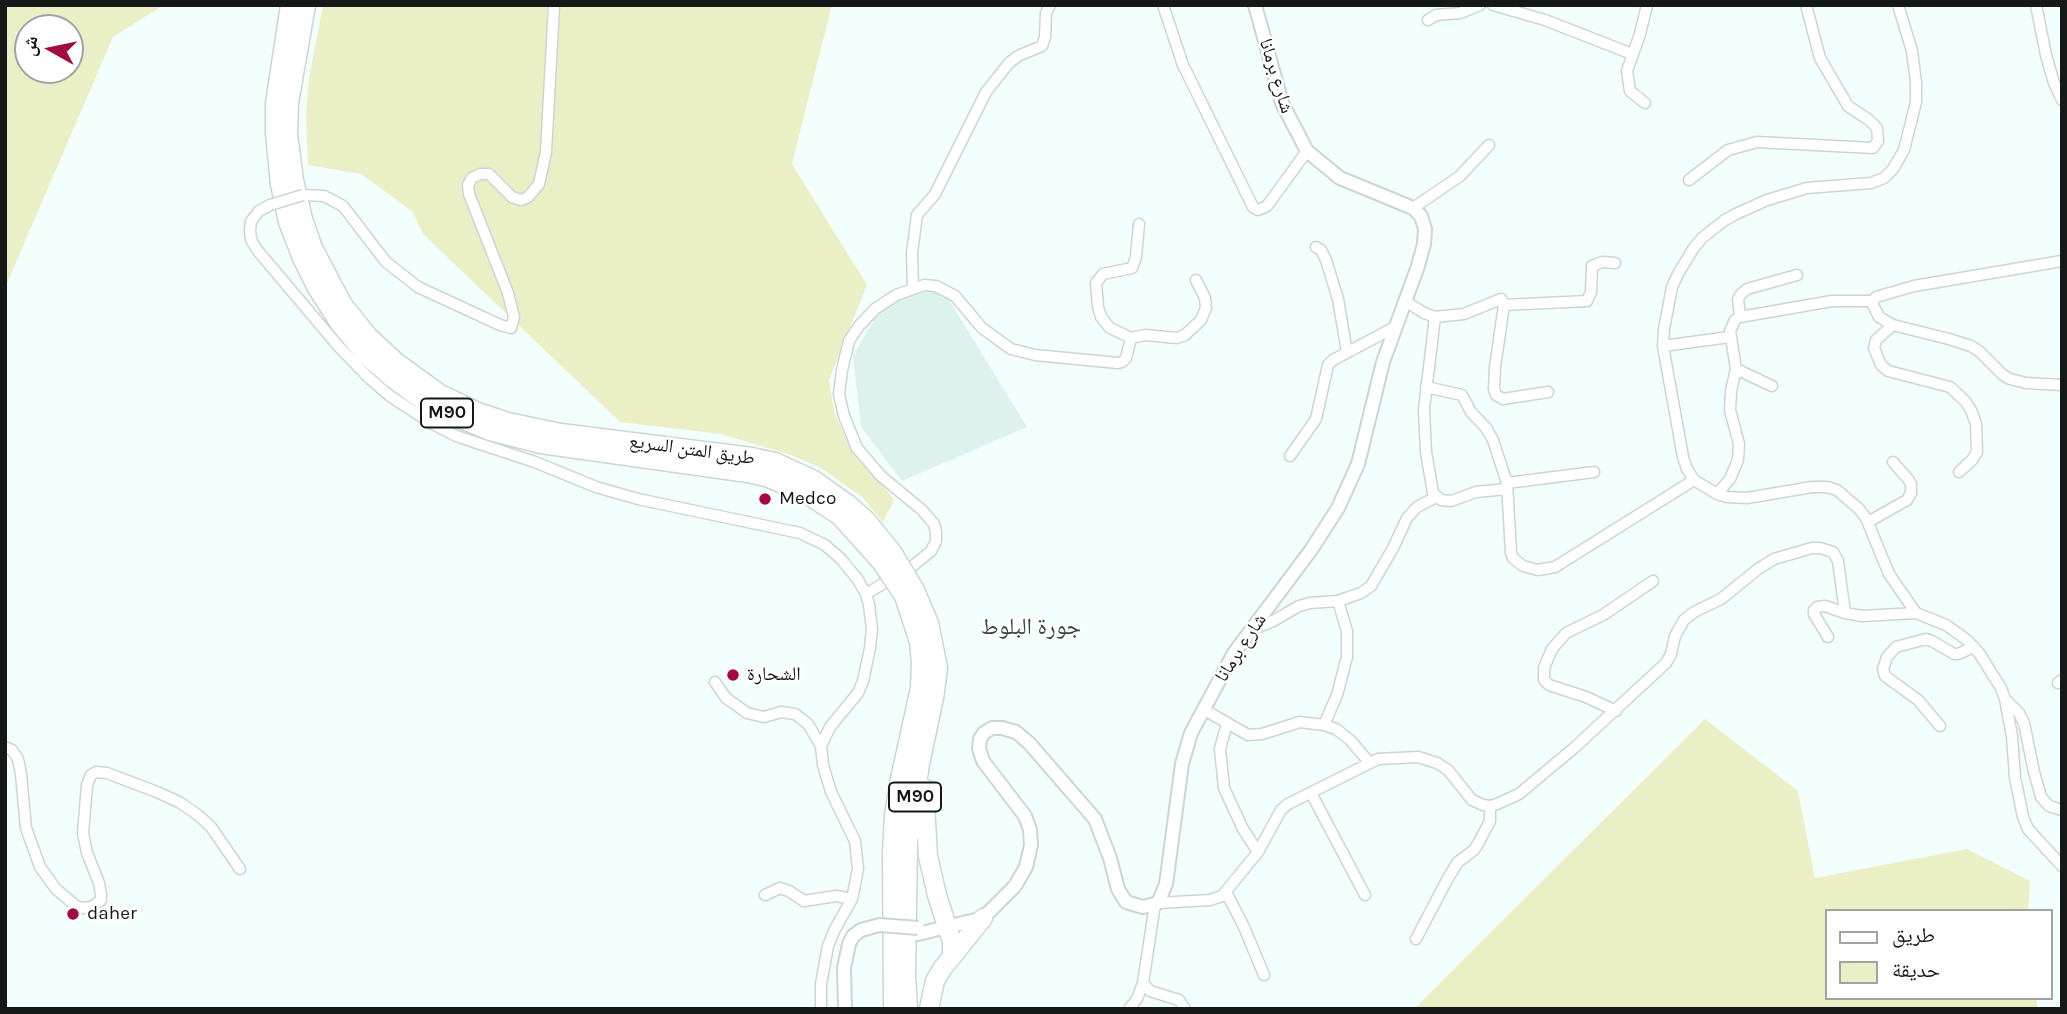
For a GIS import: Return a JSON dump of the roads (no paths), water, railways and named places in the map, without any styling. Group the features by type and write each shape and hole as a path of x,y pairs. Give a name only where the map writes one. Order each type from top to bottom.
{"highway":[{"name":"طريق المتن السريع","path":"290,5 275,113 281,184 288,222 317,288 340,324 364,353 422,400 490,431 541,444 766,477 804,493 840,516 887,557"},
{"name":"طريق المتن السريع","path":"306,5 289,103 288,134 294,180 303,219 319,259 343,304 386,354 440,394 478,412 508,422 561,433 752,457 775,462 814,480 867,521 929,623 938,668 908,841 908,1009"},
{"name":"طريق المتن السريع","path":"893,1009 894,815 920,688 921,663 909,593"},
{"path":"920,764 925,795 928,856 952,942 952,956"},
{"path":"929,1009 935,981 984,918"},
{"path":"885,1009 892,982"}],"street":[{"path":"554,5 546,152 539,184 528,197 521,200 512,197 489,174 472,178 468,185 469,194 508,293 514,317 511,328 500,326 418,287 386,262 343,206 324,197 303,195 259,211 251,221 251,240 339,347 369,378 431,423 456,436 596,487 638,499 800,533 825,545 841,559 866,594 872,629 870,648 858,693 831,727 821,746"},
{"path":"913,289 912,253 917,215 935,194 986,92 1009,63 1018,56 1042,46 1046,13 1050,5"},
{"path":"1163,5 1184,65 1253,207 1258,210 1267,206 1307,151"},
{"name":"شارع برمانا","path":"1156,903 1166,884 1178,790 1191,733 1234,653 1311,550 1351,483 1371,418 1383,362 1424,244 1425,229 1421,216 1413,208 1340,178 1307,151 1282,103 1255,5"},
{"path":"1427,20 1436,15 1460,13 1480,5"},
{"path":"1493,5 1545,20 1632,54"},
{"path":"1645,103 1630,91 1627,71 1647,5"},
{"path":"1689,180 1728,150 1757,142 1873,148 1878,141 1877,128 1848,106 1820,58 1806,5"},
{"path":"1898,5 1912,51 1916,102 1904,150 1893,169 1884,178 1871,183 1818,186 1767,200 1713,228 1693,249 1672,287 1663,346 1682,457 1694,480 1717,494 1736,499 1812,487 1837,490 1851,501 1868,522 1889,574 1916,613"},
{"path":"2036,5 2046,55 2062,100"},
{"path":"1413,208 1460,176 1489,145"},
{"path":"1139,224 1136,257 1132,268 1103,274 1097,284 1098,307 1110,328 1131,338 1145,335 1177,338 1185,335 1201,320 1206,308 1205,298 1196,280"},
{"path":"1316,247 1321,250 1326,260 1338,299 1347,352"},
{"path":"2062,261 1925,283 1876,297 1873,301 1873,308 1879,317 1893,325 1971,346 2010,379 2026,383 2062,385"},
{"path":"1504,305 1587,301 1591,292 1592,266 1602,262 1615,263"},
{"path":"1740,317 1738,299 1747,289 1797,275"},
{"path":"866,594 915,565 931,551 936,541 934,524 922,510 881,476 858,448 844,416 839,394 849,341 875,309 896,295 924,285 936,286 948,290 982,328 1011,349 1035,355 1118,363 1126,358 1131,338"},
{"path":"1405,302 1435,317 1464,314 1501,299 1504,305 1495,367 1496,395 1503,399 1548,393"},
{"path":"1717,494 1730,479 1738,460 1739,444 1730,410 1736,369 1730,337 1731,325 1740,317 1832,301 1873,301"},
{"path":"1435,317 1426,387 1424,432 1436,497 1451,502 1476,492 1594,472"},
{"path":"1893,325 1876,340 1874,348 1881,365 1888,371 1950,387 1971,410 1976,424 1977,452 1959,472"},
{"path":"1290,456 1316,419 1328,365 1395,327"},
{"path":"1663,346 1730,337"},
{"path":"1736,369 1772,386"},
{"path":"1426,387 1459,393 1471,412 1486,428 1493,440 1507,486 1511,552 1518,563 1538,570 1555,567 1694,480"},
{"path":"1868,522 1906,500 1911,493 1908,478 1893,462"},
{"path":"1250,630 1310,603 1338,601 1361,593 1370,586 1407,518 1417,507 1436,497"},
{"path":"845,1009 844,968 849,944 857,932 866,928 921,931 948,928 984,918 1015,886 1026,867 1031,845 1025,816 983,761 979,748 980,740 992,728 1016,732 1095,819 1118,888 1123,898 1131,905 1147,907 1156,903 1210,900 1226,892 1258,852 1281,810 1369,762 1418,757 1437,762 1448,770 1472,800 1490,806 1519,794 1666,663 1675,636 1684,620 1721,599 1774,559 1812,548 1833,552 1838,561 1845,613"},
{"path":"1615,711 1586,697 1549,685 1544,680 1544,668 1552,649 1566,633 1603,615 1653,581"},
{"path":"1324,725 1337,695 1347,657 1347,631 1338,601"},
{"path":"1828,637 1814,614 1814,610 1825,606 1845,613 1874,616 1916,613 1946,625 1974,647 2001,688 2005,699 2023,817 2028,829 2062,866"},
{"path":"1940,726 1918,700 1885,676 1887,657 1896,647 1926,639 1954,654 1974,647"},
{"path":"715,682 726,698 747,713 764,717 781,712 795,714 808,724 821,746 831,792 857,850 858,869 852,899 828,946 821,984 821,1009"},
{"path":"2005,699 2019,713 2024,723 2041,797 2049,806 2062,810"},
{"path":"1203,709 1241,732 1255,736 1300,722 1324,725 1336,729 1350,740 1369,762"},
{"path":"1227,723 1220,749 1224,788 1243,829 1258,852"},
{"path":"5,747 12,750 18,759 26,828 40,867 56,889 76,905 92,907 101,900 102,895 83,833 87,785 91,775 96,772 107,773 157,792 198,815 211,827 240,869"},
{"path":"1311,793 1365,895"},
{"path":"1416,939 1448,878 1458,863 1474,850 1479,842 1490,821 1490,806"},
{"path":"765,895 780,888 804,901 836,896 852,899"},
{"path":"1226,892 1264,975"},
{"path":"1129,1009 1137,999 1143,983 1156,903"},
{"path":"851,1009 850,968 855,946 864,935 880,928"},
{"path":"1143,983 1150,991 1179,1000 1185,1009"}],"place":[{"name":"Medco","path":"765,499"},
{"name":"الشحارة","path":"733,675"},
{"name":"daher","path":"73,914"}],"district":[{"name":"جورة البلوط","path":"1031,627"}]}
